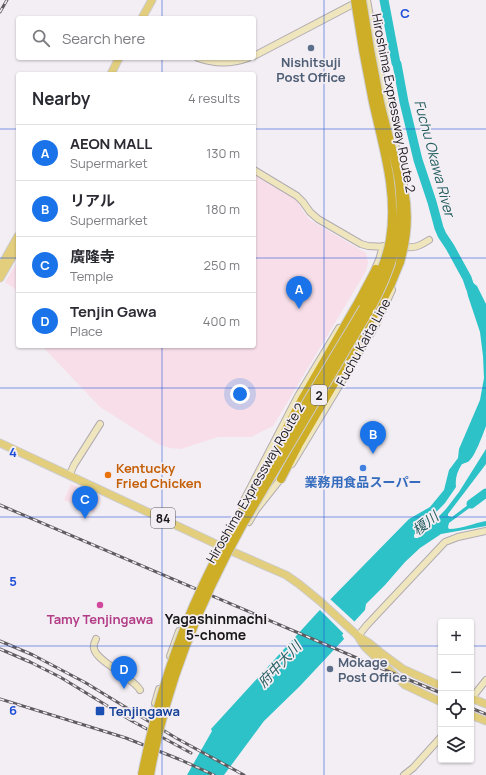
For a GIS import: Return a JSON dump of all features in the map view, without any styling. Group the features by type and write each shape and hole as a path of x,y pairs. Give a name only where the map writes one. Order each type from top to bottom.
{"highway":[{"name":"Hiroshima Expressway Route 2","path":"150,775 157,736 175,673 186,642 210,588 243,524 371,308 391,264 397,243 400,212 399,183 377,119 366,68 355,0"},
{"name":"Hiroshima Expressway Route 2","path":"142,775 163,687 179,640 203,585 221,548 365,305 381,271 386,256 390,241 392,214 388,148 362,0"},
{"path":"367,0 379,96"},
{"path":"281,479 298,444 392,284 404,250 407,217 403,182 388,148"},
{"path":"245,498 274,453 301,402 359,301 379,262 385,243 388,220 388,148"}],"main road":[{"path":"143,16 152,0"},
{"path":"111,72 119,60"},
{"path":"0,268 16,240"},
{"path":"0,278 16,250"},
{"name":"84","path":"0,443 70,474 231,551 286,575 324,604 355,634 365,648 405,685 438,701"},
{"name":"84","path":"355,634 403,669 438,685"},
{"path":"474,700 486,704"},
{"path":"474,716 486,721"}],"street":[{"path":"256,55 362,0"},
{"name":"Fuchu Kaita Line","path":"169,706 178,675 200,617 231,551 256,510 297,457 376,325 390,295 401,262 405,238 404,185 367,0"},
{"path":"206,60 221,62 241,60"},
{"path":"256,171 297,196 318,219 361,244 368,246 411,248 420,246 429,240"},
{"name":"Fuchu Kaita Line","path":"155,703 175,642 199,585 298,396 317,362 375,269 383,246"},
{"path":"70,474 74,465 100,424"},
{"path":"355,634 367,624 445,542 458,537 486,531"},
{"path":"96,639 94,648 95,652 101,659 132,682 140,690"},
{"path":"474,695 486,680"},
{"path":"404,775 413,768 438,740"},
{"path":"139,775 141,763"},
{"path":"153,775 155,765"}],"shaded area":[{"path":"256,176 296,199 310,220 366,253 368,262 366,271 273,426 251,437 218,437 181,449 169,448 160,445 100,407 44,348 256,348"},
{"path":"16,263 16,290 5,282"},
{"path":"71,484 101,497 94,513 64,500"}],"water":[{"name":"府中大川","path":"463,275 477,286 486,304 486,426 471,459 462,464 459,470 456,478 456,487 445,503 414,535 414,537 418,538 446,509 459,492 486,449 486,464 448,516 452,517 480,496 483,498 449,523 448,527 449,529 459,528 486,521 486,526 441,534 420,548 366,604 365,610 342,635 344,639 300,686 264,721 224,775 187,775 212,731 211,729 317,613 409,519 430,507 444,490 449,470 458,458 459,449 480,400 484,378 480,332 468,296"}],"pier":[{"path":"329,598 356,623 345,635 319,609"}],"waterway":[{"name":"Fuchu Okawa River","path":"384,0 404,102 418,160 439,228 467,278 470,287"},
{"name":"榎川","path":"471,504 486,493"}],"tunnel":[{"path":"150,720 155,703"}],"railway":[{"path":"0,12 7,0"},
{"path":"0,505 438,692"},
{"path":"0,641 33,655 86,683 176,738 244,775"},
{"path":"0,649 60,677 132,721 191,753"},
{"path":"0,699 126,738 214,775"},
{"path":"474,709 486,714"}],"place":[{"name":"Nishitsuji Post Office","path":"311,48"},
{"name":"AEON MALL","path":"299,309"},
{"name":"リアル","path":"373,454"},
{"name":"業務用食品スーパー","path":"363,468"},
{"name":"Kentucky Fried Chicken","path":"108,475"},
{"name":"廣隆寺","path":"85,519"},
{"name":"Tamy Tenjingawa","path":"100,605"},
{"name":"Mokage Post Office","path":"330,669"},
{"name":"Tenjin Gawa","path":"124,689"},
{"name":"Tenjingawa","path":"100,711"}],"district":[{"name":"Yagashinmachi 5-chome","path":"216,626"}]}
